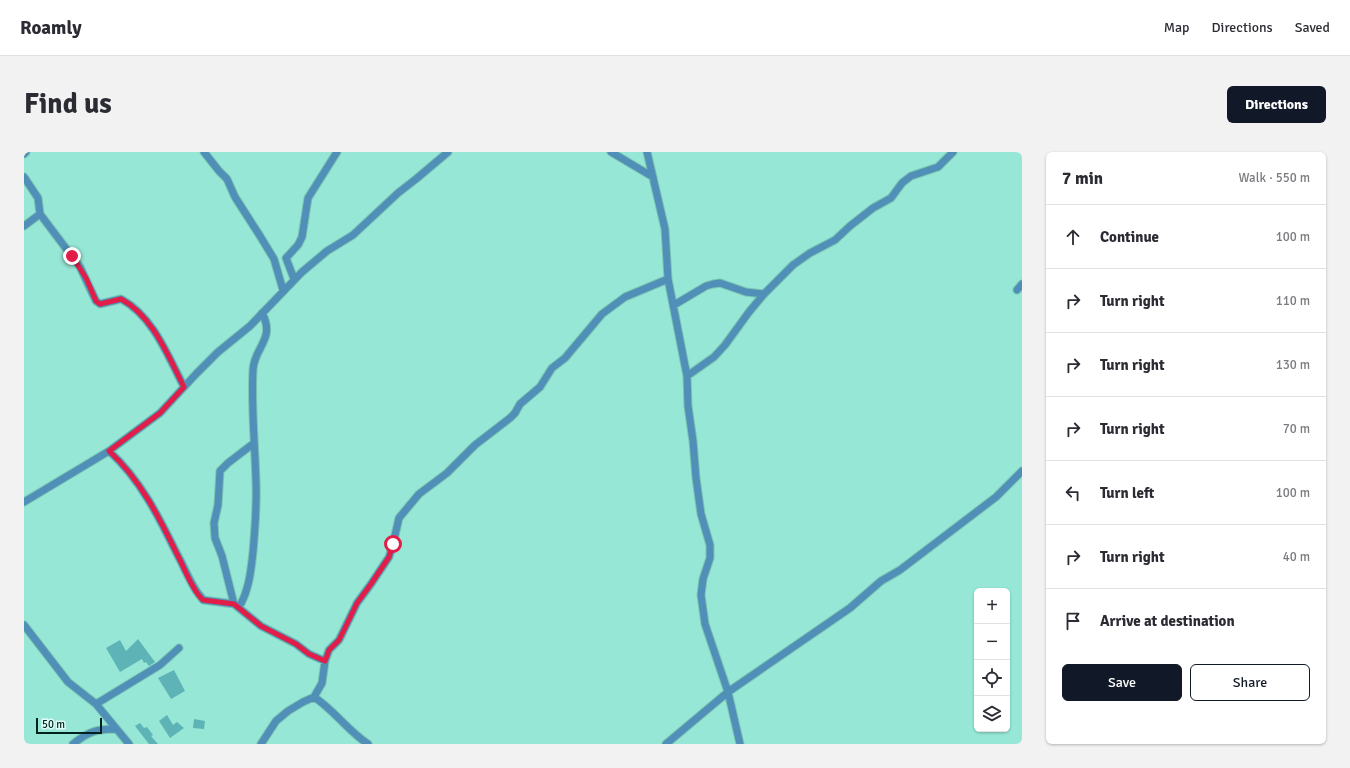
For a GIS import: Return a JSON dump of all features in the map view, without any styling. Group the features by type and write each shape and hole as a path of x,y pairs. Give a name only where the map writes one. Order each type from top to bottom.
{"street":[{"path":"204,152 227,179 234,197 274,259 283,290"},
{"path":"274,259 286,258 298,245 302,237 308,198 323,177 337,152"},
{"path":"24,502 109,451 160,413 218,352 250,326 294,279 327,251 353,235 398,192 448,152"},
{"path":"611,152 653,177"},
{"path":"647,152 665,229 668,279 687,376 688,406 701,514 710,545 710,558 703,579 701,595 705,624 728,692 740,744"},
{"path":"687,376 714,357 764,294 793,265 810,253 835,240 850,226 874,208 891,198 902,183 911,176 938,167 954,152"},
{"path":"24,177 38,198 40,214 80,267 96,301 100,304 121,299 130,304 142,315 167,354 184,387"},
{"path":"24,226 40,214"},
{"path":"286,258 294,279"},
{"path":"261,744 276,721 288,711 314,697 322,683 325,661 329,650 339,640 357,603 389,557 399,518 419,494 447,473 475,445 516,413 520,404 540,387 552,368 565,358 602,314 625,298 668,279"},
{"path":"674,305 713,284 720,284 746,292 764,294"},
{"path":"1017,290 1022,284"},
{"path":"236,605 244,599 252,566 256,527 253,368 268,330 262,313"},
{"path":"236,605 222,556 215,538 214,523 218,505 220,472 228,463 254,443"},
{"path":"109,451 118,459 131,475 157,514 198,595 203,600 236,605 261,626 296,644 309,654 325,661"},
{"path":"666,744 728,692 850,608 881,581 900,570 996,497 1022,472"},
{"path":"24,625 68,682 96,704 115,729 129,744"},
{"path":"96,704 160,665 179,648"},
{"path":"314,697 323,703 368,744"},
{"path":"73,744 91,731 115,729"}],"building":[{"path":"138,639 155,662 149,666 146,662 144,663 142,659 120,672 106,648 120,640 126,651"},
{"path":"174,670 185,691 171,699 158,678"},
{"path":"167,715 173,725 177,722 184,728 170,738 159,721"},
{"path":"194,719 205,721 204,729 193,728"},
{"path":"140,723 144,728 147,727 153,735 151,736 158,744 149,744 135,726"}],"route":[{"path":"72,256 86,278 96,301 100,304 111,300 121,299 130,304 142,315 167,354 184,387 160,413 109,451 118,459 131,475 157,514 198,595 203,600 234,604 261,626 296,644 309,654 325,661 329,650 339,640 357,603 389,557 393,544"}]}
